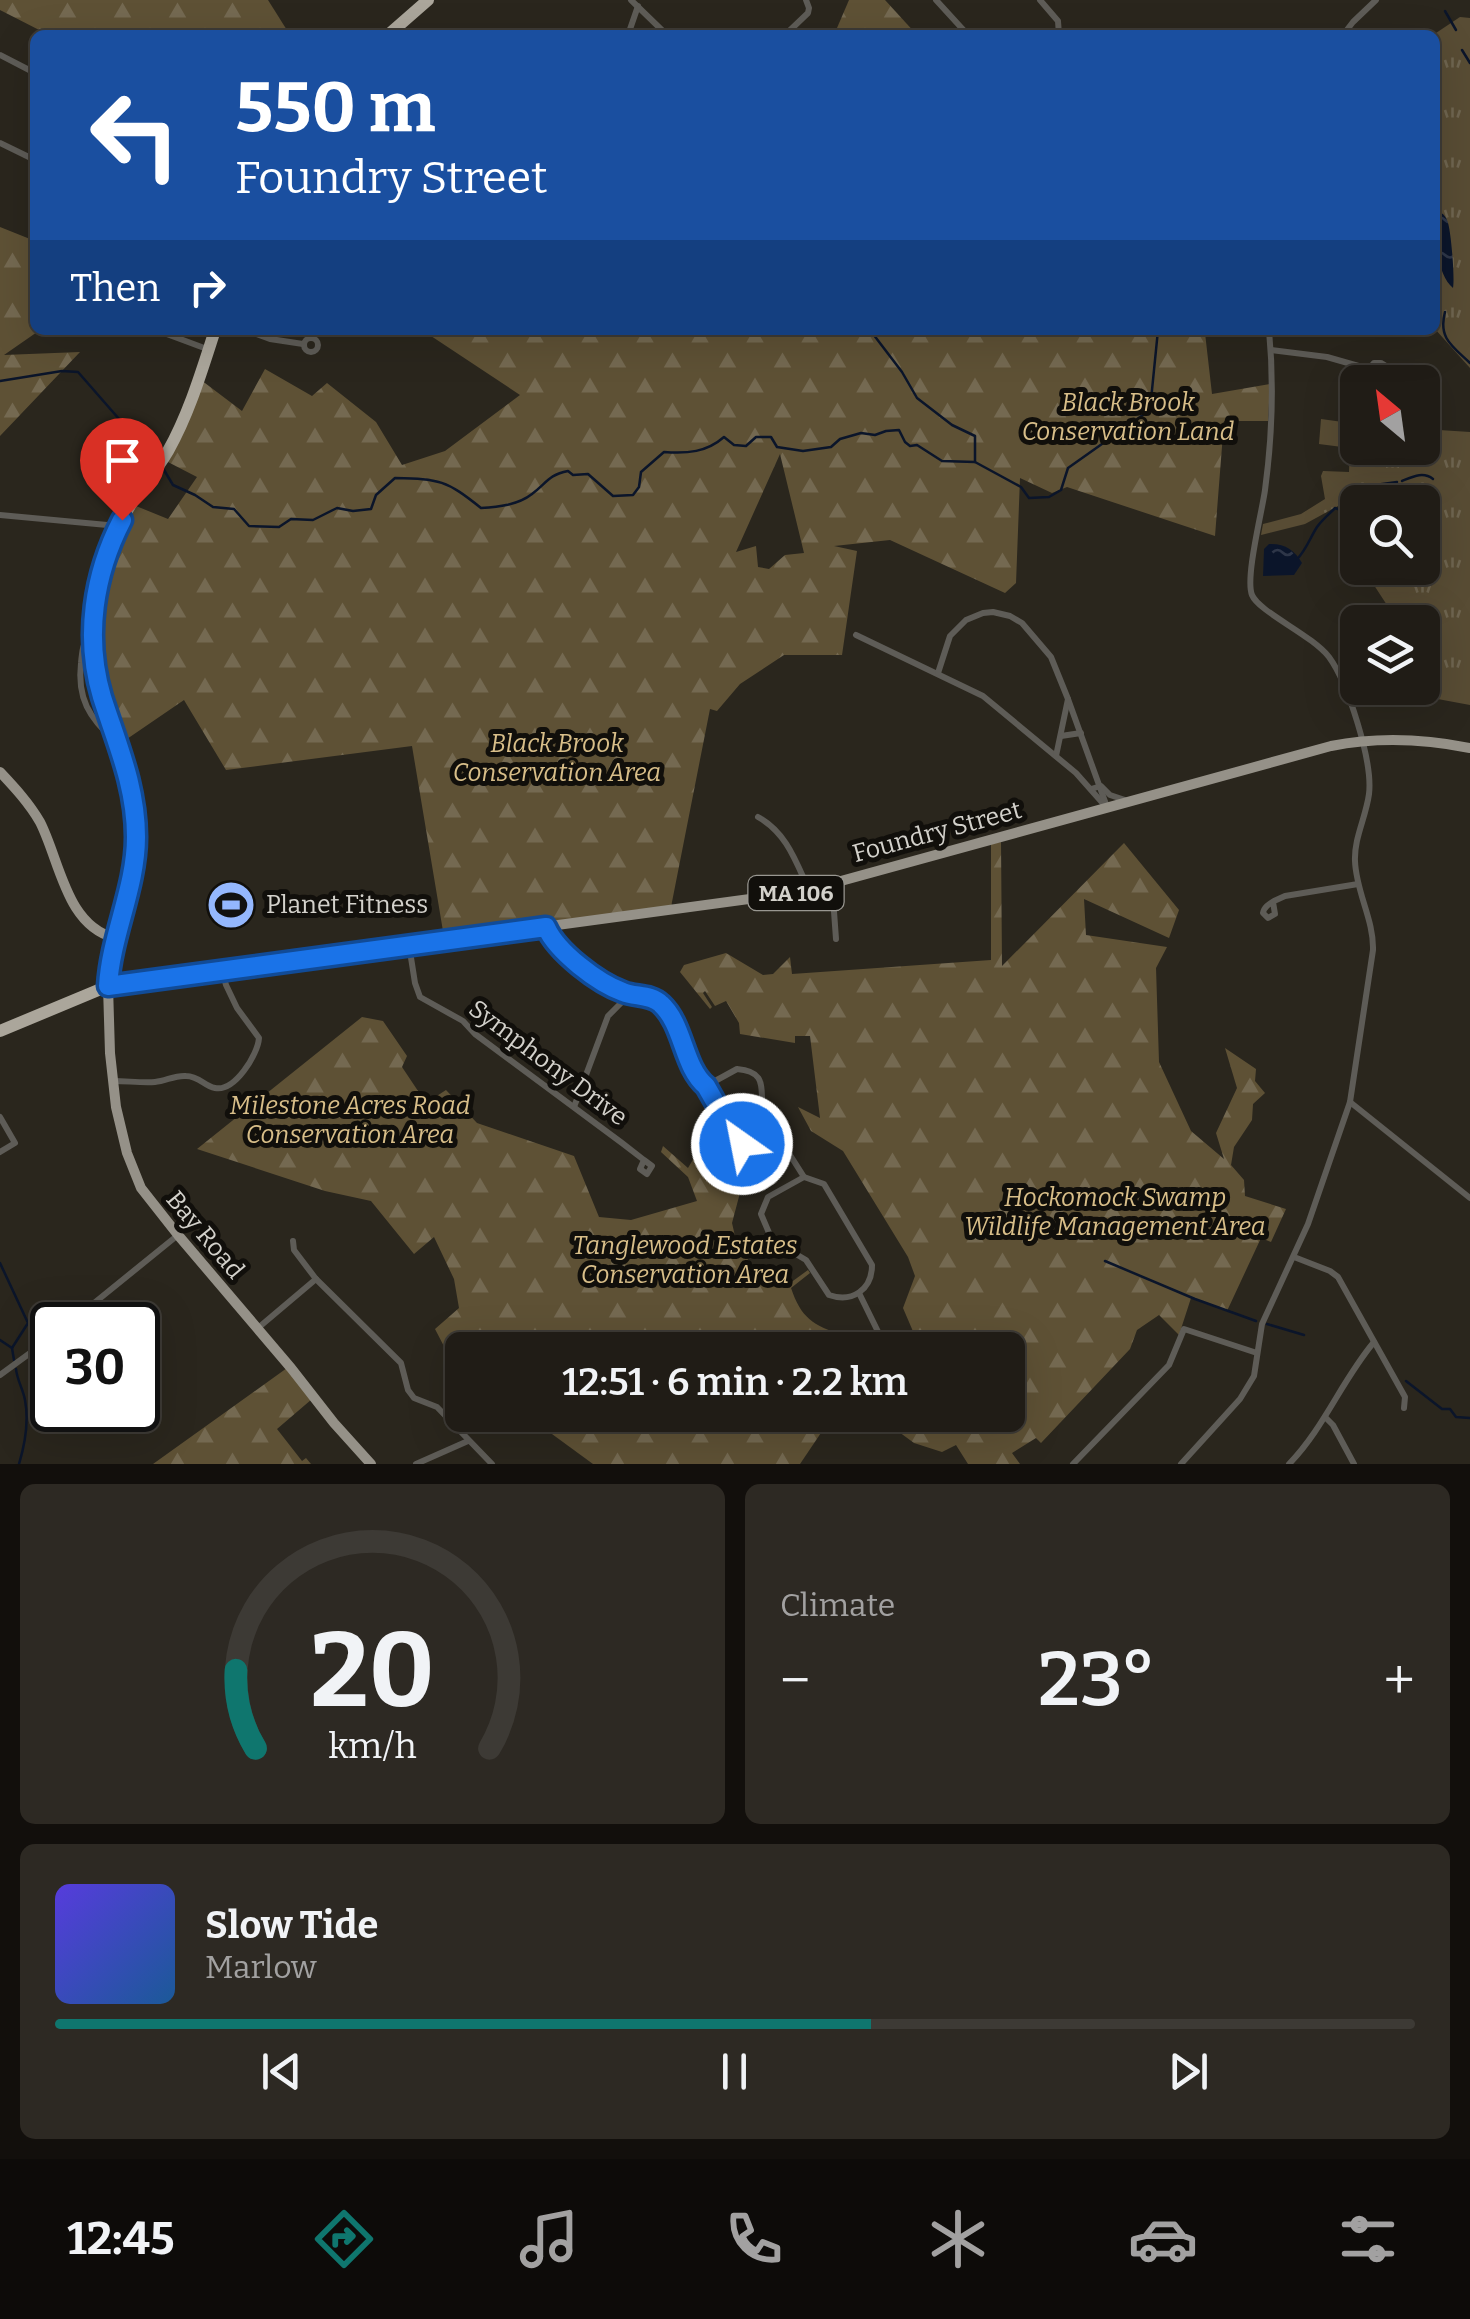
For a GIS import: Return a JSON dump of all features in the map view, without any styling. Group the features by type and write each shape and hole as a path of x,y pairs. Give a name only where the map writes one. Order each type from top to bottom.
{"highway":[{"path":"394,30 428,0"},
{"path":"108,986 110,959 130,882 136,837 132,788 98,681 94,627 100,576 111,543 132,502 169,449 213,335"},
{"name":"Foundry Street","path":"0,1031 108,986"}],"main road":[{"name":"Foundry Street","path":"108,986 807,891 1332,746 1362,740 1400,740 1470,748"},
{"path":"0,772 38,818 82,916 94,931 115,938"},
{"name":"Bay Road","path":"108,986 113,1081 119,1122 136,1178 178,1235 371,1464"}],"street":[{"path":"936,0 963,30"},
{"path":"1040,0 1058,21 1059,30"},
{"path":"1347,30 1376,0"},
{"path":"629,30 634,3"},
{"path":"634,3 662,30"},
{"path":"791,30 804,19 807,3"},
{"path":"0,55 30,70"},
{"path":"0,143 30,158"},
{"path":"169,335 208,350"},
{"path":"260,335 303,344"},
{"path":"1182,1464 1249,1387 1254,1376 1262,1324 1308,1224 1350,1102 1373,948 1358,884 1355,850 1370,786 1362,740 1344,687 1329,658 1306,636 1260,605 1252,593 1266,487 1272,391 1270,335"},
{"path":"1271,350 1334,358 1356,365"},
{"path":"0,515 119,526"},
{"path":"938,674 955,628 978,615 999,613 1022,623 1051,657 1108,808"},
{"path":"94,627 82,650 80,694 118,744"},
{"path":"856,635 983,696 1056,756 1108,808"},
{"path":"1056,756 1068,699"},
{"path":"1061,736 1081,733"},
{"path":"1091,789 1101,786"},
{"path":"1101,786 1113,797 1137,800"},
{"path":"758,816 784,840 807,891"},
{"path":"832,884 836,939"},
{"path":"1273,902 1292,894 1358,884"},
{"path":"546,927 555,944 599,980 660,1003 682,1036 693,1070 734,1135"},
{"name":"Symphony Drive","path":"409,945 417,991 425,1002 462,1021 644,1160"},
{"path":"113,1081 154,1082 188,1076 216,1088 226,1088 235,1082 255,1054 259,1038 235,1003 222,970"},
{"path":"574,1107 608,1016 625,993"},
{"path":"706,1086 737,1070 760,1080 764,1114 804,1177 824,1184 871,1262 872,1279 859,1293 845,1298 829,1294 806,1260 772,1240 762,1221 760,1214 768,1198 804,1177"},
{"path":"1350,1102 1470,1198"},
{"path":"0,1117 15,1143 0,1152"},
{"path":"95,1302 178,1235"},
{"path":"293,1241 294,1250 316,1279 401,1363 414,1398 437,1408 492,1464"},
{"path":"1294,1257 1338,1276 1404,1397 1404,1408"},
{"path":"258,1328 316,1279"},
{"path":"859,1293 878,1332"},
{"path":"1073,1464 1169,1365 1184,1329 1257,1354"},
{"path":"1289,1464 1326,1417 1374,1342"},
{"path":"0,1375 30,1352"},
{"path":"1326,1417 1354,1464"},
{"path":"416,1464 468,1441"}],"green space":[{"path":"0,0 268,0 287,30 39,30 0,10"},
{"path":"849,0 885,0 912,30 836,30"},
{"path":"1460,17 1470,18 1470,368 1440,335 1440,30"},
{"path":"0,227 30,239 33,335 4,355 80,352 0,436"},
{"path":"430,335 1205,335 1212,394 1270,384 1268,421 1224,421 1215,536 1067,487 1052,493 1020,478 1016,583 1005,593 890,540 834,546 857,551 842,655 784,655 740,684 717,711 710,709 671,907 444,937 412,746 226,770 184,700 124,741 105,680 100,622 110,565 136,506 168,519 197,477 166,461 201,380 242,411 265,369 312,396 327,383 376,422 402,465 445,451 520,395","holes":["780,454 804,553 785,555 769,569 758,567 756,546 736,552"]},
{"path":"1321,419 1340,422 1340,447 1319,444"},
{"path":"1440,430 1470,432 1470,705 1440,699 1440,605 1387,605 1374,585 1440,585 1440,485 1340,485 1340,515 1338,506 1305,524 1261,535 1263,524 1301,514 1325,499 1323,471 1349,472 1349,465 1440,465"},
{"name":"Hockomock Swamp Wildlife Management Area","path":"1001,842 1002,966 1124,843 1179,910 1169,938 1084,899 1086,935 1167,947 1156,968 1159,1062 1191,1131 1224,1159 1216,1133 1237,1088 1225,1048 1256,1069 1255,1081 1265,1093 1253,1104 1252,1120 1234,1147 1231,1165 1244,1180 1245,1196 1286,1209 1271,1242 1261,1238 1227,1311 1191,1298 1179,1335 1159,1315 1137,1330 1130,1349 1041,1443 1036,1438 1012,1453 1020,1464 968,1464 956,1445 942,1452 914,1443 899,1432 1025,1432 1025,1332 913,1332 903,1308 915,1276 908,1257 843,1151 811,1131 798,1107 820,1118 810,1036 795,1036 795,1043 740,1034 739,1023 726,1001 715,1006 705,991 710,1009 680,972 684,965 726,953 763,975 773,974 790,957 792,974 991,960 991,844"},
{"path":"362,1017 383,1021 407,1056 402,1067 426,1103 446,1090 477,1123 574,1156 599,1217 631,1220 697,1201 688,1177 661,1152 663,1146 688,1168 695,1156 724,1141 729,1150 727,1179 741,1189 732,1223 738,1249 767,1280 786,1286 808,1270 810,1273 791,1288 795,1298 809,1319 834,1332 445,1332 445,1348 435,1329 459,1308 454,1279 434,1237 414,1254 371,1201 325,1191 197,1149"},
{"path":"287,1368 312,1399 277,1429 302,1461 306,1458 311,1464 153,1464"},
{"path":"549,1432 822,1432 800,1464 593,1464"}],"water":[{"path":"1440,212 1448,225 1453,288 1443,273"},
{"path":"1269,544 1284,546 1296,554 1302,563 1294,575 1263,576 1264,549"}],"waterway":[{"path":"1445,11 1456,30"},
{"path":"1462,50 1470,63"},
{"path":"1445,312 1445,335 1470,363"},
{"path":"874,335 917,398 952,425 975,436 975,462"},
{"path":"164,470 173,485 213,507 234,509 249,526 279,527 291,519 313,520 337,508 371,509 376,495 395,478 442,483 481,508 521,501 552,477 568,471 573,475 588,474 613,496 633,495 639,487 641,472 664,452 696,451 724,437 734,445 746,446 756,437 771,437 777,447 803,451 831,447 840,439 861,433 875,435 899,430 910,446 917,445 942,461 975,462 1021,487 1029,498 1049,497 1061,490 1068,468 1150,410 1158,335"},
{"path":"0,381 78,372 154,459"},
{"path":"1402,481 1421,475 1433,479"},
{"path":"1375,485 1397,482"},
{"path":"1299,557 1319,525 1335,508 1340,510"},
{"path":"1105,1261 1256,1321"},
{"path":"0,1263 28,1323 12,1348"},
{"path":"1267,1324 1304,1335"},
{"path":"0,1340 12,1348 14,1360"},
{"path":"16,1369 27,1416 19,1464"},
{"path":"1406,1381 1442,1409 1450,1409 1456,1417 1470,1418"}],"place":[{"name":"Planet Fitness","path":"231,905"}],"route":[{"path":"122,520 104,563 94,624 98,681 129,776 136,830 133,869 110,959 108,986 546,927 555,944 599,980 660,1003 682,1036 693,1070 734,1135 742,1138 742,1144"}],"park label":[{"name":"Black Brook Conservation Land","path":"1128,418"},
{"name":"Black Brook Conservation Area","path":"557,758"},
{"name":"Milestone Acres Road Conservation Area","path":"350,1120"},
{"name":"Tanglewood Estates Conservation Area","path":"685,1260"}]}
